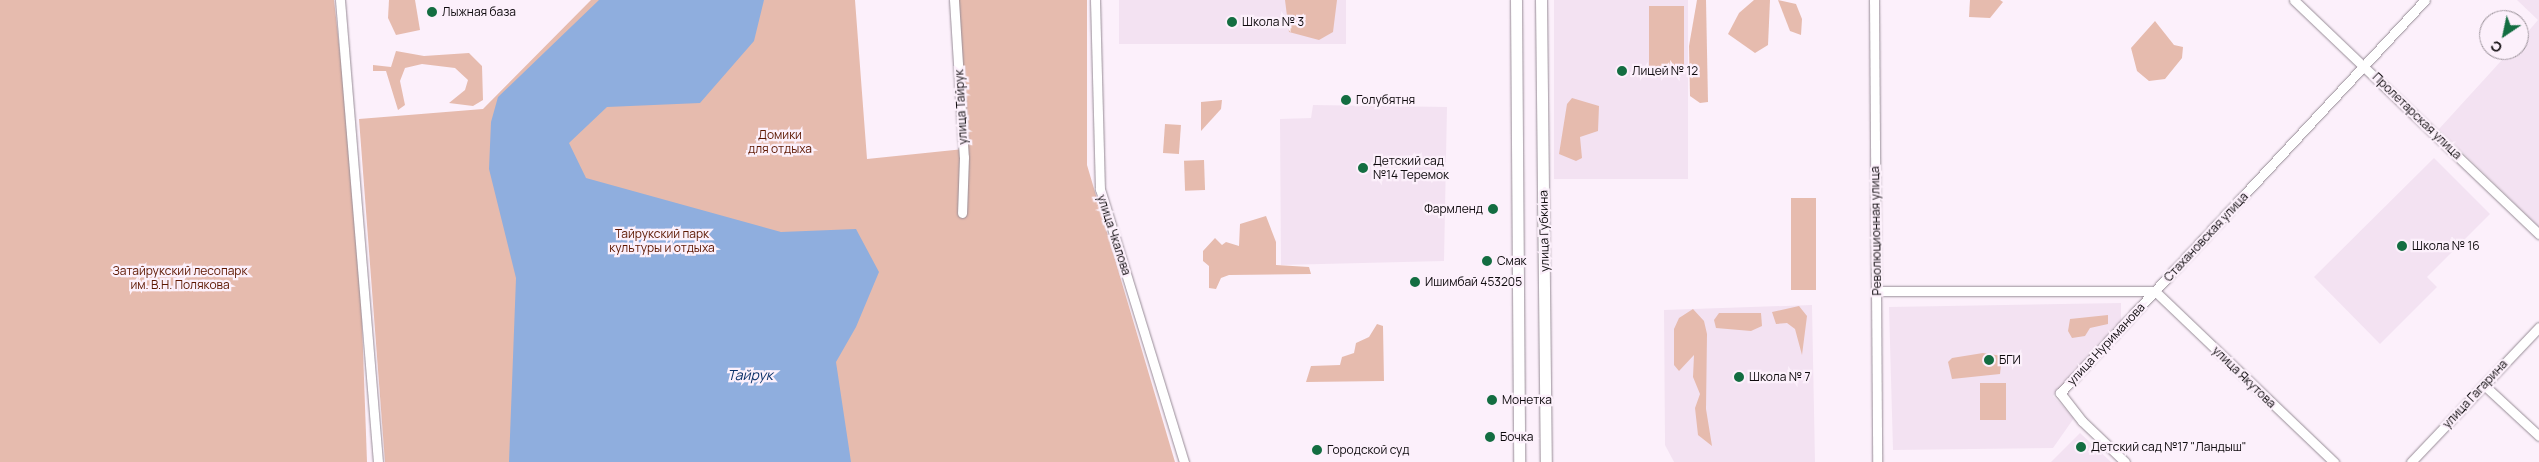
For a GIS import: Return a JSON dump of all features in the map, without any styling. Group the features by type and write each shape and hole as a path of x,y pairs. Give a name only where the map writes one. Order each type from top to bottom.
{"main road":[{"name":"улица Губкина","path":"1516,0 1519,462"},
{"name":"улица Губкина","path":"1541,0 1546,462"}],"street":[{"path":"340,0 378,462"},
{"name":"улица Тайрук","path":"954,0 964,157 962,213"},
{"name":"улица Чкалова","path":"1095,0 1100,190 1184,462"},
{"name":"Революционная улица","path":"1874,0 1877,462"},
{"name":"Пролетарская улица","path":"2294,0 2539,234"},
{"name":"Стахановская улица","path":"1876,291 2155,291 2425,0"},
{"name":"улица Нуриманова","path":"2125,462 2082,421 2060,393 2155,291"},
{"name":"улица Якутова","path":"2155,291 2334,462"},
{"name":"улица Гагарина","path":"2415,461 2539,327"},
{"path":"2484,385 2539,436"}],"shaded area":[{"name":"Школа № 3","path":"1119,0 1346,0 1346,44 1119,44"},
{"name":"Лицей № 12","path":"1554,0 1688,0 1688,179 1554,179"},
{"path":"2517,0 2539,0 2539,227 2439,129 2502,60 2529,60 2529,30 2538,20"},
{"name":"Детский сад №14 Теремок","path":"1313,105 1447,107 1444,261 1281,265 1280,119 1311,118"},
{"name":"Школа № 16","path":"2434,158 2490,214 2427,277 2437,287 2380,344 2314,277"},
{"name":"БГИ","path":"2121,303 2121,324 2053,396 2074,418 2053,448 1893,450 1889,307"},
{"name":"Школа № 7","path":"1812,305 1815,462 1674,462 1665,445 1664,310"},
{"name":"Детский сад №17 \"Ландыш\"","path":"2080,433 2111,462 2051,462"}],"green space":[{"name":"Затайрукский лесопарк им. В.Н. Полякова","path":"0,0 334,0 358,212 367,462 0,462"},
{"path":"389,0 415,0 420,30 396,35 388,18"},
{"name":"Тайрукский парк культуры и отдыха","path":"591,0 855,0 867,159 964,149 957,0 1087,0 1087,165 1175,462 385,462 359,119 483,109"},
{"path":"1285,0 1337,0 1333,32 1319,40 1289,32"},
{"path":"1697,0 1706,0 1708,102 1700,103 1690,96 1689,46"},
{"path":"1754,0 1770,0 1768,45 1755,53 1728,34 1739,13"},
{"path":"1778,0 1796,4 1802,19 1801,35 1790,31"},
{"path":"1970,0 2000,0 2003,2 1990,18 1969,17"},
{"path":"1649,6 1684,6 1684,67 1649,67"},
{"path":"2155,21 2174,45 2183,47 2182,58 2165,79 2149,81 2137,71 2131,48"},
{"path":"396,51 424,56 469,53 482,66 483,100 473,106 449,103 465,90 468,80 455,68 422,64 405,68 400,81 405,105 398,110 386,71 373,71 373,65 391,67"},
{"path":"1572,98 1599,106 1598,131 1580,137 1582,158 1576,161 1559,154 1567,104"},
{"path":"1222,100 1221,109 1201,131 1201,102"},
{"path":"1165,124 1181,125 1179,154 1163,153"},
{"path":"1204,160 1205,190 1185,191 1184,161"},
{"path":"1791,198 1816,198 1816,290 1791,290"},
{"path":"1266,216 1276,242 1276,265 1309,267 1311,274 1229,275 1221,278 1216,289 1209,288 1209,266 1203,261 1203,251 1215,238 1222,245 1226,242 1239,246 1240,224"},
{"path":"1799,306 1807,316 1802,355 1795,329 1787,323 1776,324 1772,312"},
{"path":"1693,309 1704,321 1707,334 1706,409 1712,446 1698,435 1695,408 1700,394 1693,377 1694,355 1679,371 1674,365 1674,329 1679,318"},
{"path":"1719,313 1761,313 1762,326 1751,331 1716,328 1714,320"},
{"path":"2108,315 2108,324 2090,328 2085,336 2072,338 2068,331 2070,319"},
{"path":"1377,324 1383,326 1384,381 1306,382 1311,366 1340,365 1342,357 1354,353 1356,343 1369,337"},
{"path":"1983,353 2002,356 2000,374 1952,379 1948,362 1952,358"},
{"path":"1980,383 2006,383 2006,420 1980,420"}],"water":[{"name":"Тайрук","path":"599,0 764,0 754,41 700,103 607,107 569,143 586,178 781,232 856,229 879,272 856,327 836,362 851,462 509,462 516,278 489,169 491,122 498,97"}],"place":[{"name":"Лыжная база","path":"432,12"},
{"name":"Школа № 3","path":"1232,22"},
{"name":"Лицей № 12","path":"1622,71"},
{"name":"Голубятня","path":"1346,100"},
{"name":"Детский сад №14 Теремок","path":"1363,168"},
{"name":"Фармленд","path":"1493,209"},
{"name":"Школа № 16","path":"2402,246"},
{"name":"Смак","path":"1487,261"},
{"name":"Ишимбай 453205","path":"1415,282"},
{"name":"БГИ","path":"1989,360"},
{"name":"Школа № 7","path":"1739,377"},
{"name":"Монетка","path":"1492,400"},
{"name":"Бочка","path":"1490,437"},
{"name":"Детский сад №17 \"Ландыш\"","path":"2081,447"},
{"name":"Городской суд","path":"1317,450"}],"park label":[{"name":"Домики для отдыха","path":"780,142"}]}
